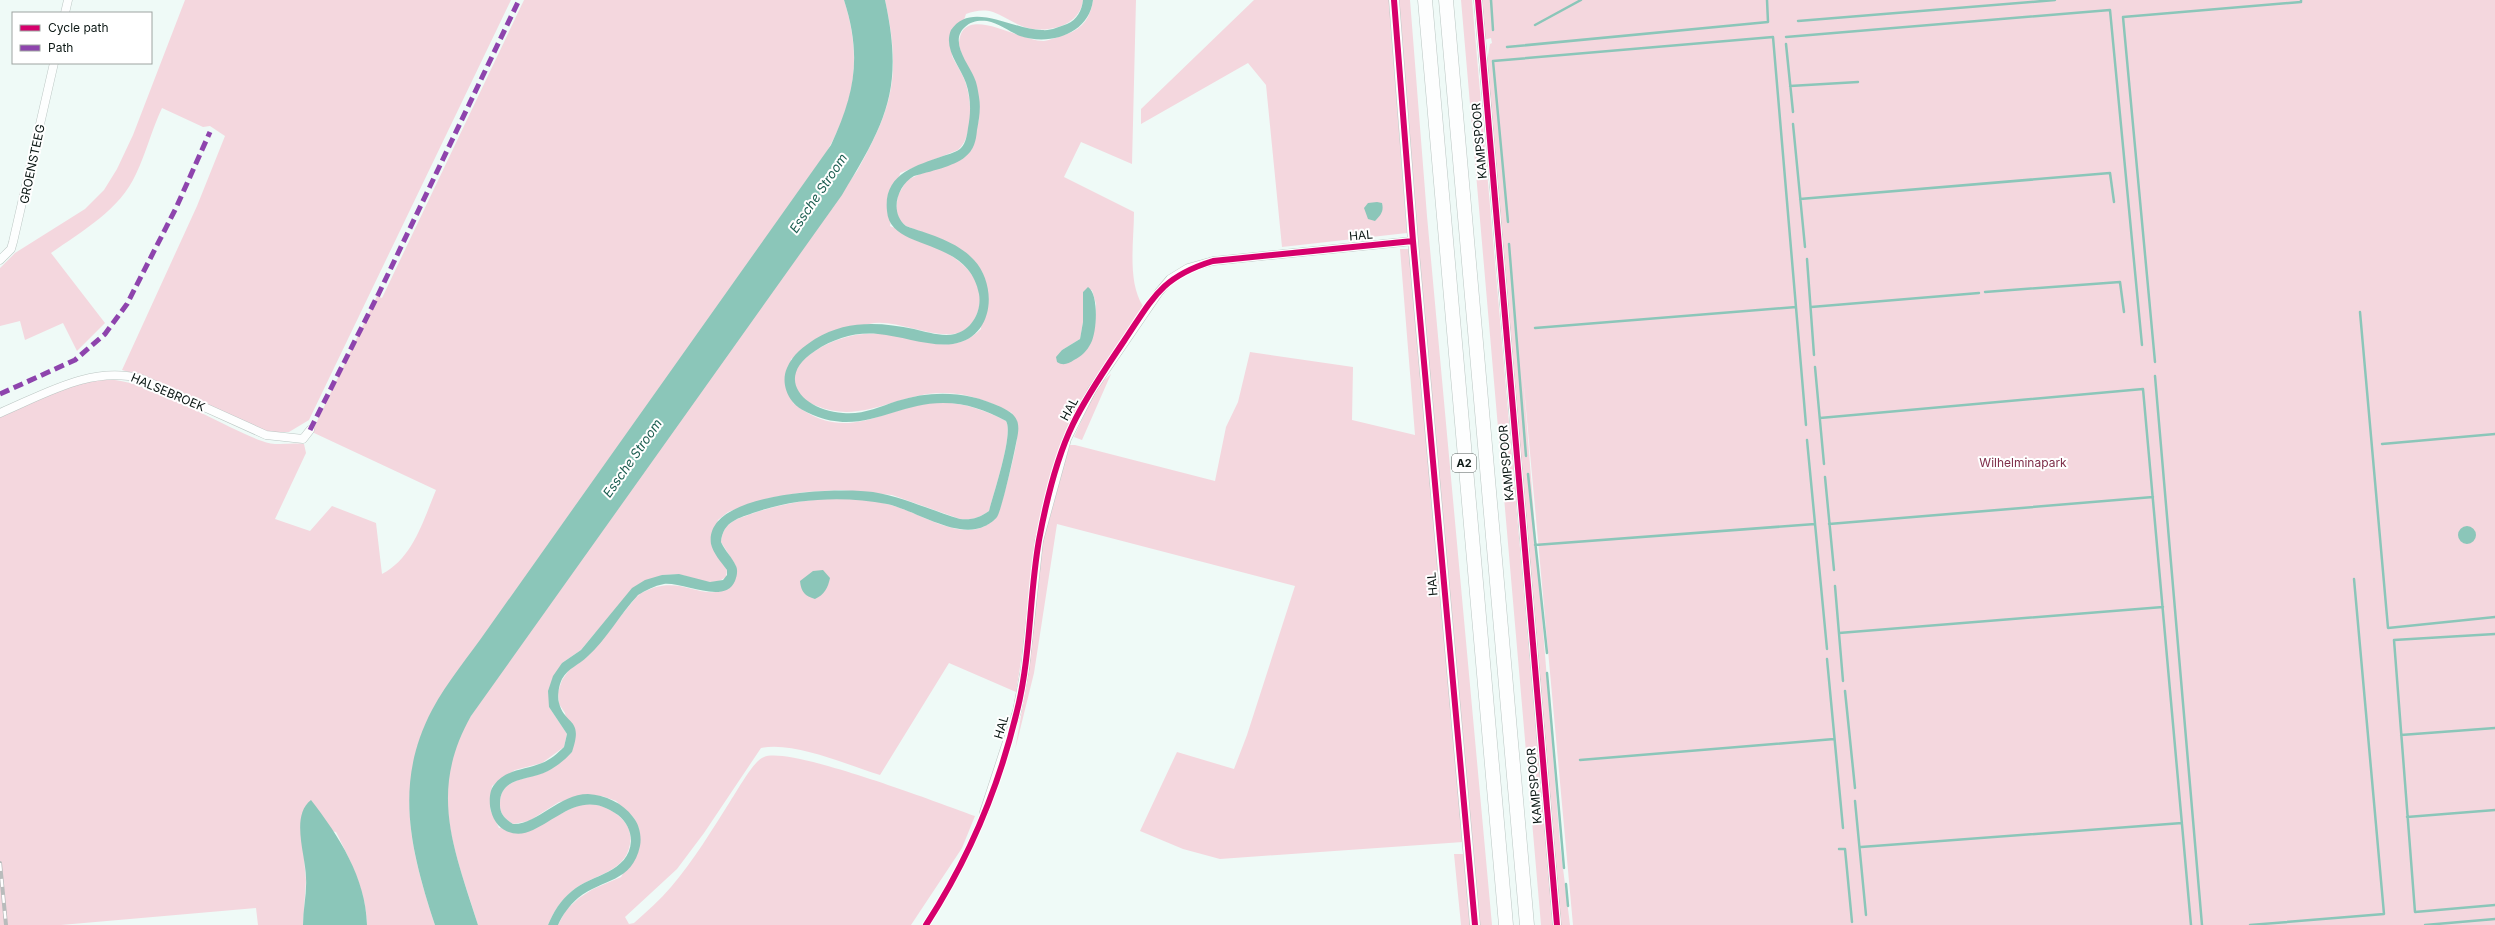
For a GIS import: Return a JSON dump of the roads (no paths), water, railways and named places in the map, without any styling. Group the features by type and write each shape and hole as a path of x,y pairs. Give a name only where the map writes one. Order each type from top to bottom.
{"highway":[{"name":"A2","path":"1425,0 1506,925"},
{"name":"A2","path":"1446,0 1527,925"}],"street":[{"path":"65,12 68,0"},
{"name":"HAL","path":"1394,0 1413,241 1475,925"},
{"name":"KAMPSPOOR","path":"1478,0 1557,925"},
{"name":"GROENSTEEG","path":"0,260 11,249 15,236 54,64"},
{"name":"HAL","path":"984,812 1018,710 1025,669 1039,541 1067,439 1092,390 1149,304 1170,280 1188,268 1213,261 1413,241"},
{"name":"HALSEBROEK","path":"0,413 76,381 94,376 125,374 142,379 266,435 303,439 310,430"}],"water":[{"name":"Essche Stroom","path":"844,0 885,0 893,57 892,81 888,103 880,124 858,169 842,195 471,716 458,744 451,770 448,795 449,820 454,845 478,925 435,925 419,871 413,844 410,818 409,791 413,764 420,737 432,710 451,679 831,145 846,108 853,74 853,39 850,20"},
{"path":"1083,0 1093,0 1090,12 1084,21 1076,29 1055,38 1032,39 1020,36 987,21 975,21 965,27 959,39 959,45 964,59 975,79 980,101 979,118 974,145 971,151 961,160 914,176 908,180 903,186 897,200 898,214 906,226 951,243 967,253 982,271 987,283 989,296 988,310 984,322 977,332 967,340 944,345 878,334 853,335 838,339 815,351 803,361 796,372 795,382 799,391 806,400 829,411 857,413 910,397 949,394 975,398 1009,411 1017,420 1018,433 1005,491 997,517 985,526 974,529 962,529 949,527 898,507 871,501 838,499 804,501 772,507 733,521 725,529 721,542 737,569 735,581 730,588 713,592 672,584 664,584 650,588 638,595 594,650 584,660 570,669 561,681 558,700 565,715 575,727 576,733 572,752 561,763 548,771 510,784 504,789 501,796 500,805 502,814 513,824 531,820 567,799 577,795 588,794 601,796 619,804 629,812 638,827 641,838 640,846 636,858 630,867 615,878 578,898 566,910 558,925 548,925 558,906 572,891 580,885 608,872 624,860 629,852 631,841 629,830 621,817 606,808 595,805 584,805 564,812 526,833 513,833 497,824 491,811 491,791 494,785 504,776 545,762 564,747 567,734 549,707 548,691 553,676 562,663 581,650 632,588 645,580 662,575 679,574 710,582 723,580 727,575 727,570 715,554 711,544 714,526 728,513 750,503 777,496 805,492 873,492 906,500 960,519 975,518 989,511 1005,451 1008,428 1006,421 976,408 960,404 943,403 926,404 863,420 848,422 831,421 807,413 794,403 786,390 785,372 792,359 806,345 815,339 839,328 863,324 876,324 914,329 940,335 950,335 961,332 971,324 977,313 980,300 972,275 960,262 946,253 901,233 891,224 887,211 887,198 890,188 903,173 922,164 953,153 963,146 970,117 969,94 966,83 953,57 949,44 951,30 959,21 970,17 981,17 1031,29 1048,30 1067,24 1074,20 1080,11"},
{"path":"1368,203 1382,203 1382,213 1375,221 1368,219 1364,208"},
{"path":"1088,287 1092,291 1094,297 1096,314 1093,338 1088,348 1079,357 1068,363 1059,363 1057,362 1056,357 1062,350 1080,339 1083,322 1083,292"},
{"path":"2467,526 2473,529 2476,535 2473,541 2467,544 2461,541 2458,535 2461,529"},
{"path":"823,570 830,578 827,588 815,599 804,593 801,588 800,581 813,571"},
{"path":"311,800 341,843 349,858 362,891 367,925 303,925 306,878 300,826 301,816 305,807"}],"waterway":[{"path":"1491,0 1493,30"},
{"path":"1535,25 1581,0"},
{"path":"1507,47 1768,22 1767,0"},
{"path":"1798,21 2055,0"},
{"path":"2155,362 2123,17 2301,2 2301,0"},
{"path":"1786,37 2110,10 2142,345"},
{"path":"1508,222 1493,61 1773,37 1806,425"},
{"path":"1786,44 1793,112"},
{"path":"1790,86 1858,82"},
{"path":"1793,124 1805,247"},
{"path":"1800,199 2110,173 2114,202"},
{"path":"1509,244 1526,456"},
{"path":"1807,259 1814,355"},
{"path":"1985,292 2120,282 2124,312"},
{"path":"1811,307 1979,293"},
{"path":"1535,328 1796,307"},
{"path":"2360,312 2388,628 2495,617"},
{"path":"1815,367 1824,464"},
{"path":"2155,376 2202,925"},
{"path":"1820,418 2143,389 2191,925"},
{"path":"2382,444 2495,434"},
{"path":"1807,440 1827,649"},
{"path":"1528,474 1547,653"},
{"path":"1825,477 1834,570"},
{"path":"1829,524 2153,497"},
{"path":"1535,545 1815,524"},
{"path":"2250,925 2384,914 2354,579"},
{"path":"1835,586 1843,681"},
{"path":"1839,633 2163,607"},
{"path":"2495,634 2394,640 2415,912 2495,905"},
{"path":"1827,659 1843,828"},
{"path":"1547,673 1564,868"},
{"path":"1845,691 1855,788"},
{"path":"2401,735 2495,728"},
{"path":"1580,760 1834,739"},
{"path":"1855,801 1866,915"},
{"path":"2407,817 2495,810"},
{"path":"1861,847 2182,823"},
{"path":"1839,849 1845,849 1852,922"},
{"path":"1566,884 1568,906"},
{"path":"2425,925 2495,919"}],"railway":[{"path":"0,863 6,925"}],"park label":[{"name":"Wilhelminapark","path":"2023,462"}]}
